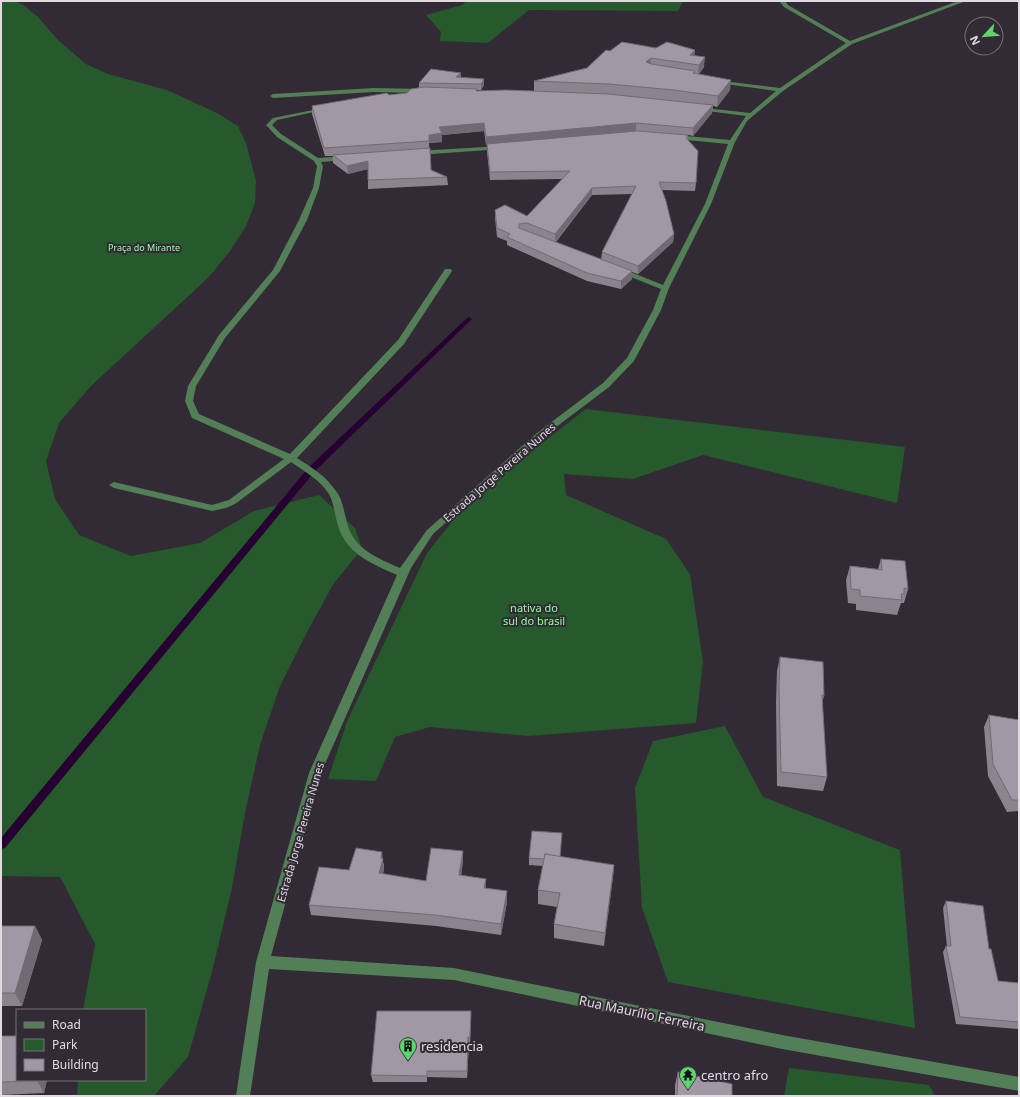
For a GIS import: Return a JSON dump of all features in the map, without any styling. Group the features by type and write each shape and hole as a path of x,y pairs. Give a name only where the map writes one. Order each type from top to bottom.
{"street":[{"path":"782,1 786,6 850,43"},
{"name":"Estrada Jorge Pereira Nunes","path":"243,1096 263,962 315,773 402,573 430,532 540,435 606,385 631,359 657,310 665,288 708,204 732,142 744,120 781,90 850,43 960,1"},
{"path":"712,80 781,90"},
{"path":"273,96 374,90 432,92"},
{"path":"386,98 425,91"},
{"path":"696,107 750,115"},
{"path":"331,108 275,119 269,125 274,132 310,154 317,160 320,166 316,188 303,220 276,271 222,337 192,386 189,401 196,416 291,458 320,478 333,494 346,536 356,549 372,560 402,573"},
{"path":"665,136 732,142"},
{"path":"413,153 511,147"},
{"path":"317,160 357,158"},
{"path":"612,269 665,288"},
{"path":"114,486 212,508 223,506 232,502 291,458 401,342 448,271"},
{"name":"Rua Maurílio Ferreira","path":"263,962 454,974 782,1042 1019,1084"}],"green space":[{"name":"Praça do Mirante","path":"1,1 15,1 23,5 37,16 58,40 86,64 108,74 167,90 217,113 238,126 246,143 256,181 255,203 246,226 230,251 209,277 90,387 59,423 46,461 55,499 79,535 131,556 200,543 254,511 319,495 355,528 362,549 334,583 280,686 260,745 245,813 232,888 213,968 188,1057 154,1096 77,1096 78,1081 146,1081 146,1009 83,1009 95,944 60,877 1,876"},
{"path":"467,1 683,1 678,11 529,10 488,43 440,41 441,32 426,15 462,5"},
{"name":"nativa do sul do brasil","path":"586,409 905,447 897,503 703,455 633,479 564,474 566,495 666,539 690,574 703,662 696,723 528,736 430,727 395,737 376,781 328,779 348,719 427,553 471,498"},
{"path":"725,726 763,797 900,850 915,1028 668,982 642,908 635,788 653,741"},
{"path":"789,1068 929,1085 935,1096 784,1096"}],"building":[{"path":"622,42 656,48 667,42 695,50 690,55 705,57 699,65 651,58 646,62 695,71 693,73 731,80 718,96 609,84 534,81 587,68 606,50 610,51"},
{"path":"431,69 461,73 456,77 484,79 481,84 419,83"},
{"path":"424,87 477,89 476,91 506,90 608,94 713,105 693,128 636,123 486,137 484,123 439,127 442,133 429,135 429,141 324,148 312,106 387,93 389,95 407,93 411,89"},
{"path":"637,131 688,135 686,138 698,151 696,183 659,182 666,201 674,234 638,266 602,252 636,186 592,188 555,234 527,223 519,224 519,228 632,271 621,281 587,273 507,237 510,234 497,228 495,210 505,205 527,216 570,171 490,172 487,144"},
{"path":"430,148 431,170 447,177 368,180 368,161 347,166 333,155"},
{"path":"881,559 905,561 908,589 904,588 904,594 901,594 902,600 860,596 860,590 851,589 850,566 882,570"},
{"path":"780,657 823,662 824,696 822,695 827,777 781,772 779,687"},
{"path":"989,715 1019,720 1019,800 1012,800 993,764"},
{"path":"532,831 562,833 560,857 545,854 544,859 529,858"},
{"path":"356,848 382,852 381,858 383,859 379,873 426,881 431,848 463,851 459,875 486,879 484,888 507,891 501,924 435,915 309,905 319,867 349,870"},
{"path":"545,854 614,865 605,933 554,924 560,893 538,890"},
{"path":"946,901 983,906 989,949 991,949 998,981 1019,983 1019,1022 960,1017 946,946 951,946"},
{"path":"1,926 35,926 15,993 1,993"},
{"name":"residencia","path":"377,1011 471,1011 470,1037 468,1037 467,1071 427,1071 427,1076 371,1075"},
{"path":"1,1036 16,1036 16,1081 37,1081 1,1082"},
{"path":"678,1072 732,1084 732,1096 677,1096"}],"waterway":[{"path":"1,845 312,469 469,319"}],"place":[{"name":"residencia","path":"408,1061"},
{"name":"centro afro","path":"688,1090"}]}
